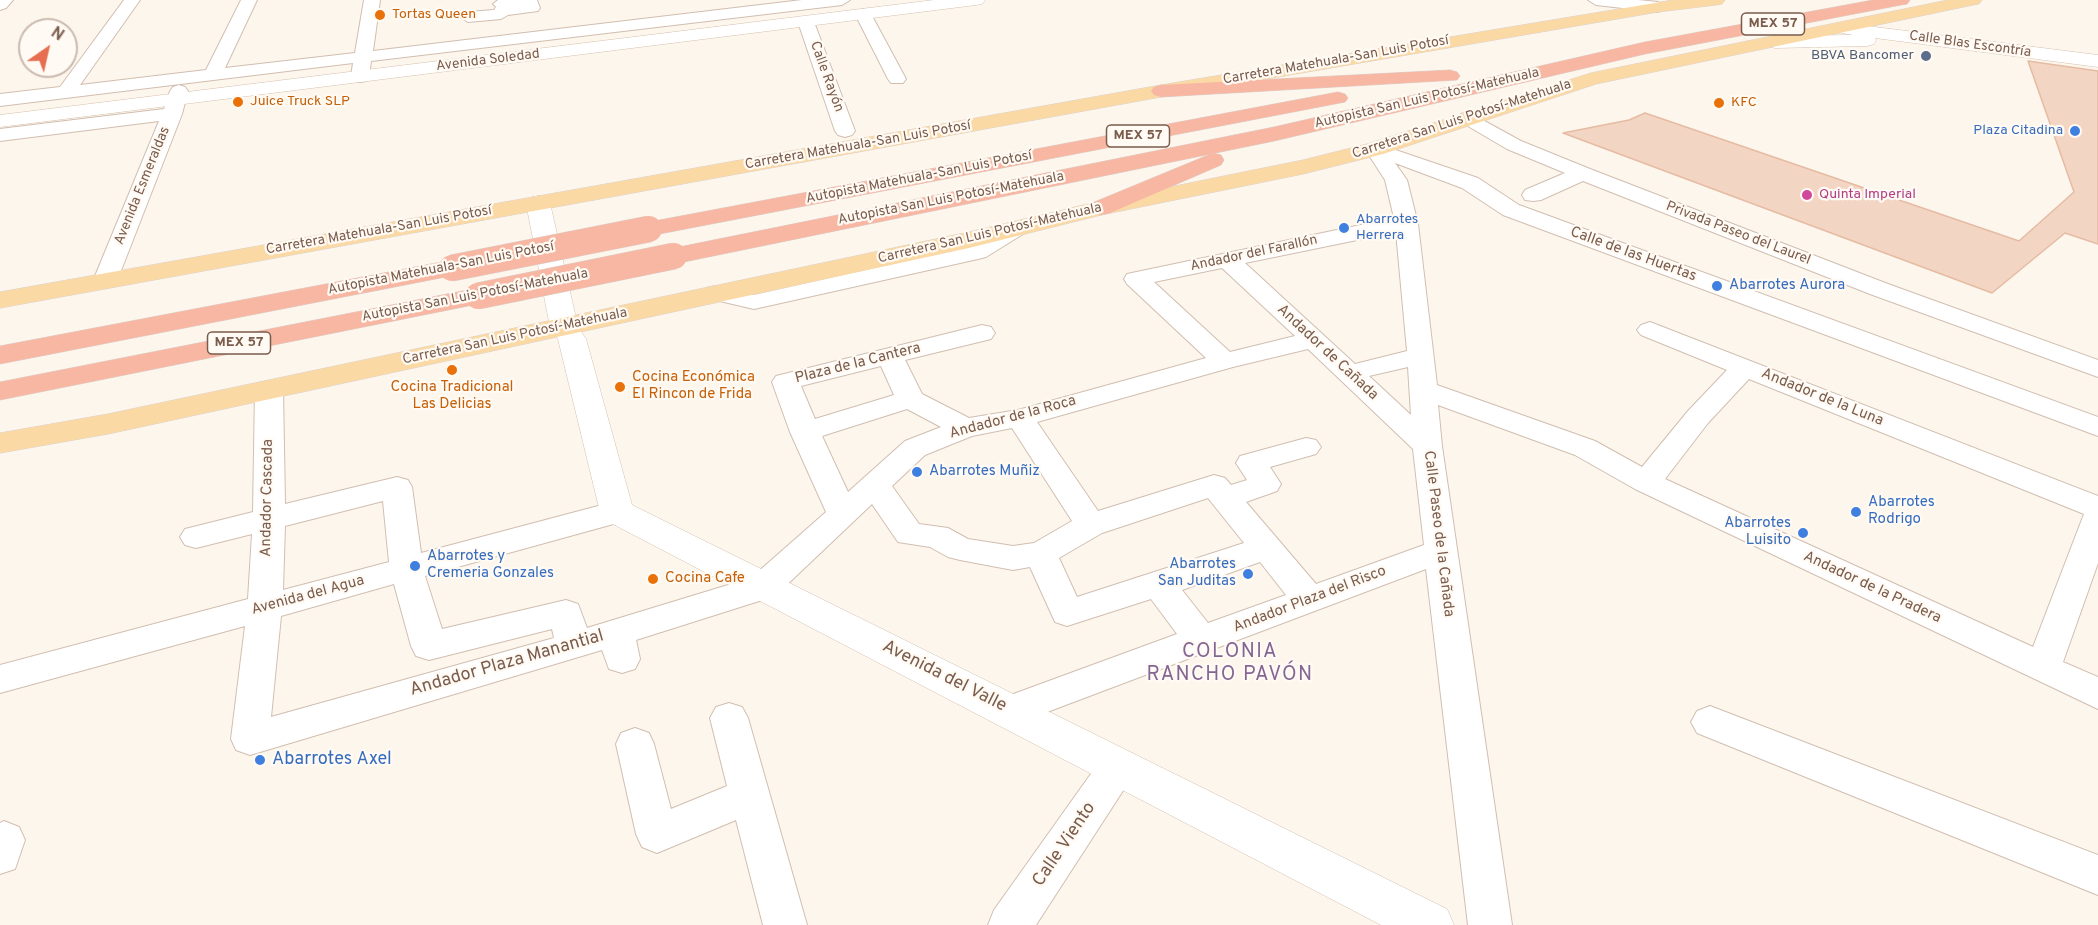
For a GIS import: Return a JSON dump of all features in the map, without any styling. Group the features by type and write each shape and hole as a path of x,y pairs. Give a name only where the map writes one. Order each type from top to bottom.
{"highway":[{"name":"Autopista Matehuala-San Luis Potosí","path":"0,355 1450,76 1635,44 1837,0"},
{"name":"Autopista San Luis Potosí-Matehuala","path":"0,391 1274,134 1352,117 1635,44 1897,7"},
{"path":"1352,117 1589,75 1621,72"},
{"path":"1161,91 1450,76"},
{"path":"1101,208 1274,134"}],"main road":[{"name":"Carretera Matehuala-San Luis Potosí","path":"0,300 1161,91 1611,4 1658,6 1716,0"},
{"path":"1921,9 1947,0"},
{"name":"Carretera San Luis Potosí-Matehuala","path":"0,443 108,424 269,388 571,330 716,293 1015,229 1101,208 1303,167 1375,149 1591,79 1843,28 1897,7 1921,9 1972,0"},
{"path":"1897,7 1898,28 1916,37"}],"street":[{"path":"0,5 5,0"},
{"path":"65,93 132,0"},
{"path":"213,75 249,0"},
{"path":"361,67 372,0"},
{"path":"0,100 213,75 361,67 635,16 764,14 842,0"},
{"name":"Avenida Soledad","path":"0,113 176,102 361,67 764,14 919,0"},
{"name":"Avenida Soledad","path":"764,14 806,22 976,0"},
{"path":"468,17 501,7 501,41"},
{"path":"863,14 897,79"},
{"name":"Calle Rayón","path":"806,22 845,131"},
{"name":"Calle Blas Escontría","path":"1843,28 1916,37 2024,55 2098,61"},
{"path":"1775,42 1869,40 2024,55"},
{"path":"0,135 176,102"},
{"name":"Avenida Esmeraldas","path":"105,281 176,102"},
{"path":"0,121 94,117"},
{"name":"Privada Paseo del Laurel","path":"1468,118 1514,144 1583,173 1879,289 2098,369"},
{"name":"Privada Paseo del Laurel","path":"1441,128 1514,144"},
{"name":"Calle Paseo de la Cañada","path":"1375,149 1396,180 1407,224 1421,356 1427,446 1490,925"},
{"name":"Calle de las Huertas","path":"1375,149 1470,183 1511,210 2098,427"},
{"path":"1533,195 1583,173"},
{"path":"548,201 571,330 617,512"},
{"name":"Andador del Farallón","path":"1225,361 1136,279 1383,226 1407,224"},
{"name":"Andador de Cañada","path":"1227,259 1427,446"},
{"path":"1650,330 1745,367"},
{"name":"Plaza de la Cantera","path":"842,513 805,432 786,382 982,333"},
{"name":"Andador de la Roca","path":"763,587 915,448 965,428 1020,418 1225,361 1312,340"},
{"path":"890,356 910,399 965,428"},
{"path":"1349,373 1421,356"},
{"name":"Andador de la Luna","path":"1646,482 1698,417 1745,367 2098,508"},
{"name":"Andador Cascada","path":"250,739 265,607 269,521 269,388"},
{"path":"1424,390 1585,448 1646,482"},
{"path":"805,432 910,399"},
{"path":"1020,418 1091,525"},
{"path":"1225,498 1266,484 1251,463 1306,447"},
{"name":"Andador de la Pradera","path":"1646,482 2098,694"},
{"path":"875,485 909,534 938,536 960,549 1013,558 1041,554 1091,525 1214,484 1264,548 1310,600"},
{"path":"196,537 269,521 397,487 406,569 429,646 566,613 573,646"},
{"name":"Avenida del Agua","path":"0,679 617,512"},
{"name":"Avenida del Valle","path":"617,512 1119,766 1417,922"},
{"path":"2043,668 2098,518"},
{"path":"1041,554 1068,613 1264,548"},
{"name":"Andador Plaza del Risco","path":"1010,711 1440,551"},
{"path":"1170,581 1211,637"},
{"name":"Andador Plaza Manantial","path":"250,739 573,646 620,646 763,587"},
{"path":"729,718 785,925"},
{"path":"1710,722 2098,875"},
{"path":"635,744 657,834 750,795"},
{"name":"Calle Viento","path":"1015,923 1119,766"}],"building":[{"name":"Quinta Imperial","path":"2028,61 2098,71 2098,244 2065,233 1992,293 1563,133 1629,120 1645,113 2019,241 2074,192"}],"place":[{"name":"Tortas Queen","path":"380,15"},
{"name":"BBVA Bancomer","path":"1926,56"},
{"name":"Juice Truck SLP","path":"238,102"},
{"name":"KFC","path":"1719,103"},
{"name":"Plaza Citadina","path":"2075,131"},
{"name":"Quinta Imperial","path":"1807,195"},
{"name":"Abarrotes Herrera","path":"1344,228"},
{"name":"Abarrotes Aurora","path":"1717,286"},
{"name":"Cocina Tradicional Las Delicias","path":"452,370"},
{"name":"Cocina Económica El Rincon de Frida","path":"620,387"},
{"name":"Abarrotes Muñiz","path":"917,472"},
{"name":"Abarrotes Rodrigo","path":"1856,512"},
{"name":"Abarrotes Luisito","path":"1803,533"},
{"name":"Abarrotes y Cremeria Gonzales","path":"415,566"},
{"name":"Abarrotes San Juditas","path":"1248,574"},
{"name":"Cocina Cafe","path":"653,579"},
{"name":"Abarrotes Axel","path":"260,760"}],"district":[{"name":"COLONIA RANCHO PAVÓN","path":"1230,664"}]}
